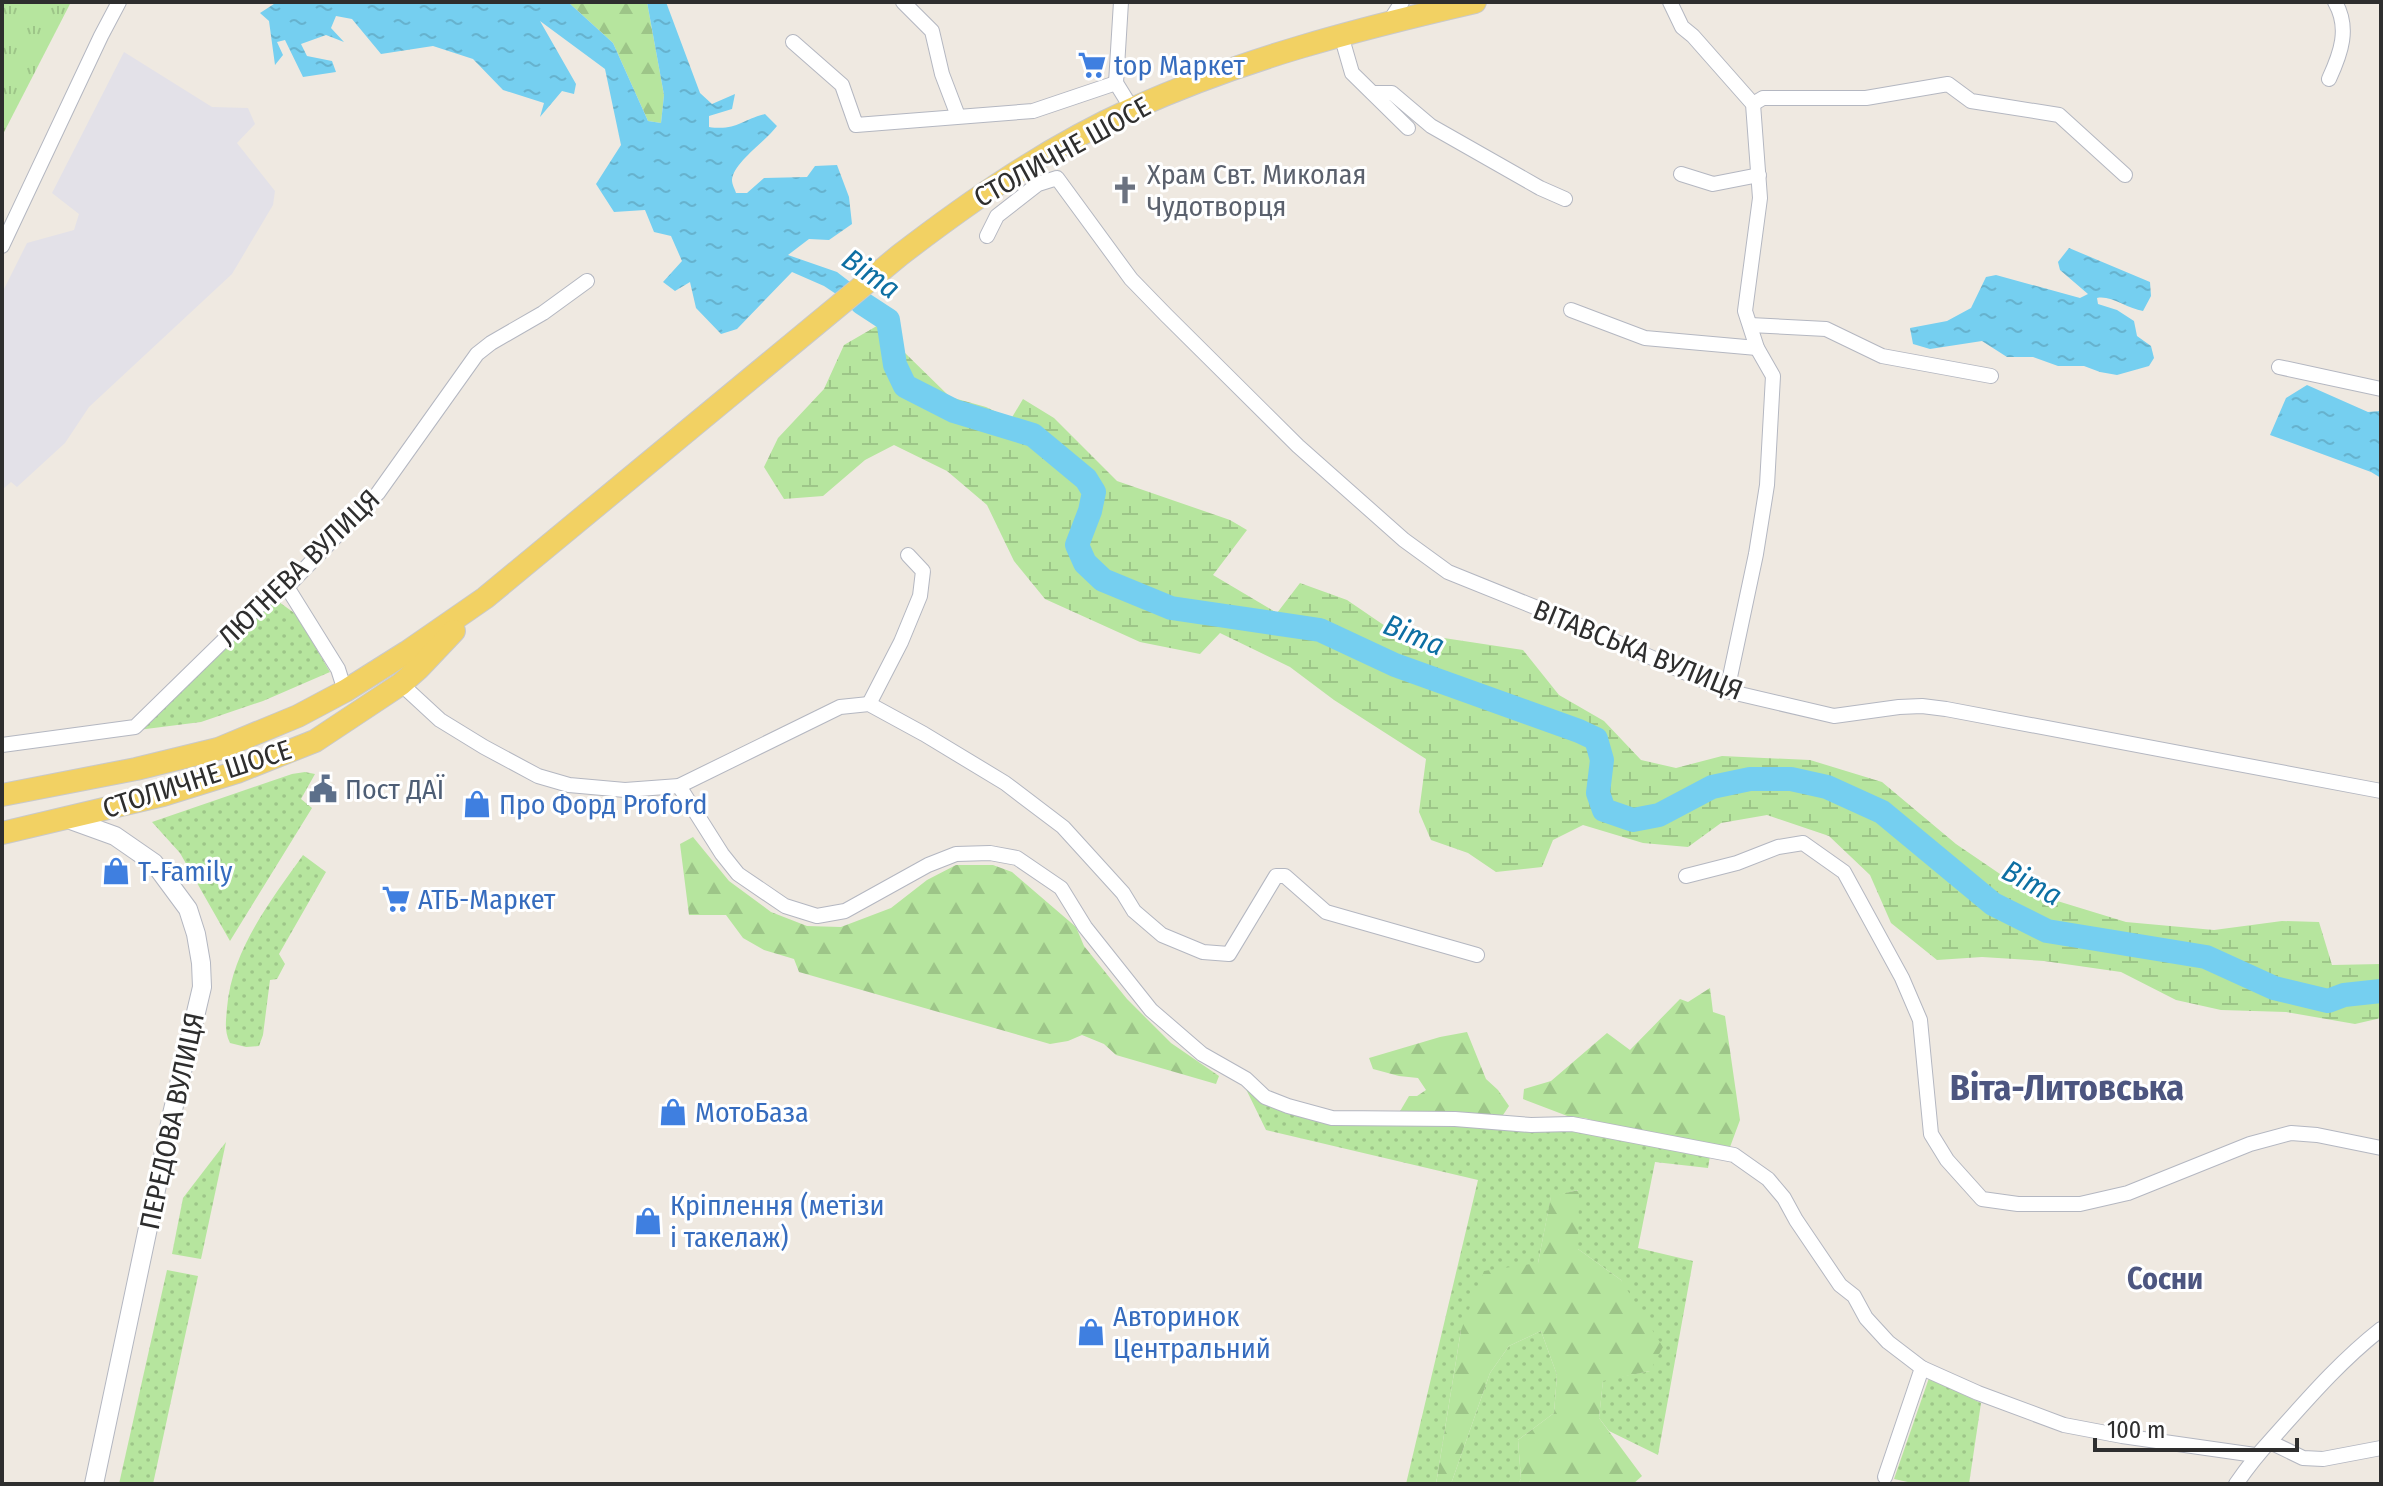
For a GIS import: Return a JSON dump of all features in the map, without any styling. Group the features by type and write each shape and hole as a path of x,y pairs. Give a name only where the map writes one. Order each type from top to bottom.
{"main road":[{"name":"СТОЛИЧНЕ ШОСЕ","path":"2,795 136,769 218,749 298,716 345,691 485,598 900,255 971,201 1017,171 1132,109 1249,63 1389,22 1475,2"},
{"name":"СТОЛИЧНЕ ШОСЕ","path":"2,833 175,792 237,772 315,741 401,684 485,598"},
{"path":"57,784 75,791 77,799 68,819"}],"street":[{"path":"2,246 119,2"},
{"path":"903,2 932,31 942,74 958,116"},
{"path":"1121,2 1116,83 1132,109"},
{"path":"1389,22 1402,2"},
{"path":"1670,2 1682,27 1753,104 1759,175 1760,198 1745,311 1757,348 1773,376 1767,485 1727,691"},
{"path":"2329,79 2342,50 2343,16 2335,2"},
{"path":"1341,35 1352,73 1408,128"},
{"path":"793,42 842,85 856,125 1033,111 1116,83"},
{"path":"1753,104 1763,98 1866,98 1948,84 1971,101 2059,115 2125,175"},
{"path":"1373,93 1392,93 1431,126 1565,199"},
{"path":"1681,174 1713,184 1759,175"},
{"name":"ВІТАВСЬКА ВУЛИЦЯ","path":"987,236 997,216 1038,184 1057,178 1131,279 1298,446 1404,540 1448,572 1562,618 1727,691 1834,716 1899,707 1946,709 2381,791"},
{"name":"ЛЮТНЕВА ВУЛИЦЯ","path":"2,745 135,727 268,597 287,587 378,493 477,354 587,281"},
{"path":"1571,310 1645,338 1757,348"},
{"path":"1750,325 1826,329 1882,356 1991,376"},
{"path":"2279,367 2381,389"},
{"path":"869,704 901,642 920,596 923,571 908,555"},
{"path":"287,587 338,669 345,691"},
{"path":"401,684 440,720 538,776 569,785 625,790 679,786 840,707 869,704 1005,783 1063,827 1123,893 1134,911 1162,935 1203,952 1229,954 1276,876 1285,876 1326,912 1477,955"},
{"path":"679,786 738,874 785,906 817,916 845,911 928,865 956,854 990,853 1017,858 1061,888 1085,927 1151,1010 1202,1054 1246,1079 1265,1097 1288,1106 1332,1118 1572,1124 1734,1155 1768,1179 1784,1198 1840,1285 1854,1296 1866,1318 1888,1342 1922,1368 2064,1425 2255,1455"},
{"name":"ПЕРЕДОВА ВУЛИЦЯ","path":"68,819 115,836 154,863 188,909 196,934 202,987 94,1484"},
{"path":"1686,876 1737,863 1778,847 1803,843 1844,872 1902,978 1920,1020 1931,1134 1947,1160 1982,1199 2018,1204 2080,1204 2128,1193 2250,1144 2291,1133 2381,1148"},
{"path":"2236,1484 2255,1455 2337,1367 2381,1329"},
{"path":"1885,1477 1922,1368"},
{"path":"2270,1442 2303,1458 2323,1459 2381,1448"}],"shaded area":[{"path":"124,52 212,107 248,108 255,124 237,143 275,191 273,205 232,274 89,407 65,443 17,487 11,482 2,490 2,293 27,243 74,230 79,214 52,193"}],"green space":[{"path":"2,2 71,2 2,136"},
{"path":"568,2 647,2 664,95 661,123 648,121 613,43"},
{"path":"894,316 905,353 950,397 986,407 1011,419 1023,399 1054,418 1117,481 1230,520 1247,530 1213,575 1277,613 1300,583 1347,600 1391,630 1523,650 1559,695 1604,721 1641,760 1676,768 1722,756 1810,760 1882,782 1956,844 2025,891 2126,922 2214,930 2282,921 2319,922 2332,965 2381,964 2381,1018 2355,1024 2286,1012 2221,1010 2176,1000 2121,972 2044,961 1982,957 1937,960 1891,923 1870,875 1829,836 1767,815 1721,823 1688,847 1643,843 1583,825 1553,840 1542,867 1496,872 1468,853 1431,840 1419,812 1426,759 1334,700 1290,667 1220,633 1200,654 1140,642 1045,599 1014,561 987,505 947,471 894,445 865,460 823,496 784,499 764,467 778,438 824,389 844,345"},
{"path":"279,602 297,615 330,672 263,701 201,722 138,730 255,608"},
{"path":"305,772 315,774 301,799 312,808 230,941 180,853 152,822"},
{"path":"693,837 729,881 771,912 807,926 841,927 891,908 927,880 956,865 993,865 1012,872 1076,927 1084,946 1127,999 1171,1043 1219,1076 1216,1084 1116,1055 1104,1044 1082,1035 1050,1044 799,972 794,959 764,950 743,938 726,915 689,915 680,844"},
{"path":"303,855 326,872 279,954 285,964 277,979 270,980 259,1046 230,1043 226,1017 236,966 254,927"},
{"path":"1710,988 1713,1012 1725,1016 1740,1120 1730,1147 1570,1117 1523,1099 1524,1089 1551,1081 1607,1033 1630,1050 1680,999 1688,1002"},
{"path":"1467,1032 1486,1079 1509,1106 1501,1118 1399,1113 1409,1096 1417,1096 1426,1090 1418,1078 1373,1069 1369,1058"},
{"path":"1244,1085 1350,1123 1571,1129 1710,1156 1708,1168 1655,1162 1638,1248 1693,1261 1658,1455 1609,1431 1599,1418 1603,1380 1650,1371 1621,1280 1578,1249 1578,1190 1551,1197 1538,1263 1461,1330 1436,1484 1406,1484 1478,1180 1266,1130"},
{"path":"226,1142 201,1259 172,1254 183,1198"},
{"path":"1579,1190 1578,1249 1621,1280 1663,1347 1650,1371 1603,1381 1599,1418 1642,1476 1633,1484 1518,1484 1521,1479 1518,1440 1554,1413 1557,1375 1541,1331 1509,1346 1490,1373 1451,1484 1436,1484 1461,1330 1484,1271 1538,1263 1551,1196"},
{"path":"167,1270 198,1276 153,1484 119,1484"},
{"path":"1541,1331 1557,1375 1554,1413 1518,1440 1521,1479 1518,1484 1451,1484 1490,1373 1509,1346"},
{"path":"1929,1378 1981,1403 1969,1484 1917,1484 1894,1479"}],"water":[{"path":"277,2 568,2 613,43 648,121 661,123 664,95 647,2 666,2 700,93 712,104 735,94 732,109 709,116 709,127 732,126 765,114 777,126 738,166 732,180 736,193 747,193 764,178 807,177 815,166 837,165 849,197 852,224 829,240 809,239 788,255 837,272 894,316 880,323 824,286 792,272 737,329 721,334 696,308 690,282 675,291 663,282 682,261 671,236 654,232 645,210 614,212 596,184 621,145 605,69 540,21 576,84 574,94 562,91 540,117 544,103 503,90 473,59 433,46 381,54 352,19 336,16 331,28 344,42 326,35 301,44 307,56 332,61 336,72 303,77 285,40 277,42 283,55 275,65 269,21 260,13"},
{"path":"2069,248 2150,282 2151,296 2143,311 2108,298 2097,298 2098,304 2117,310 2134,321 2137,336 2151,346 2154,358 2149,366 2117,375 2084,366 2058,366 2033,357 2007,357 1982,341 1930,349 1913,344 1910,328 1947,321 1971,308 1986,277 1996,275 2080,298 2088,294 2060,270 2058,262"},
{"path":"2307,385 2368,412 2381,411 2381,478 2270,435 2286,398"}],"waterway":[{"name":"Віта","path":"862,303 888,320 895,365 905,386 954,411 1033,435 1086,479 1094,492 1077,545 1085,563 1103,580 1171,608 1320,630 1395,665 1579,731 1596,739 1602,760 1598,793 1604,810 1633,820 1659,815 1712,787 1750,779 1791,779 1827,787 1882,812 1993,904 2047,931 2206,957 2274,988 2328,1001 2344,995 2381,991"}],"place":[{"name":"top Маркет","path":"1092,65"},
{"name":"Храм Свт. Миколая Чудотворця","path":"1125,190"},
{"name":"Пост ДАЇ","path":"323,789"},
{"name":"Про Форд Proford","path":"477,804"},
{"name":"T-Family","path":"116,871"},
{"name":"АТБ-Маркет","path":"396,899"},
{"name":"МотоБаза","path":"673,1112"},
{"name":"Кріплення (метізи і такелаж)","path":"648,1221"},
{"name":"Авторинок Центральний","path":"1091,1332"}],"district":[{"name":"Віта-Литовська","path":"2067,1088"},
{"name":"Сосни","path":"2165,1279"}]}
